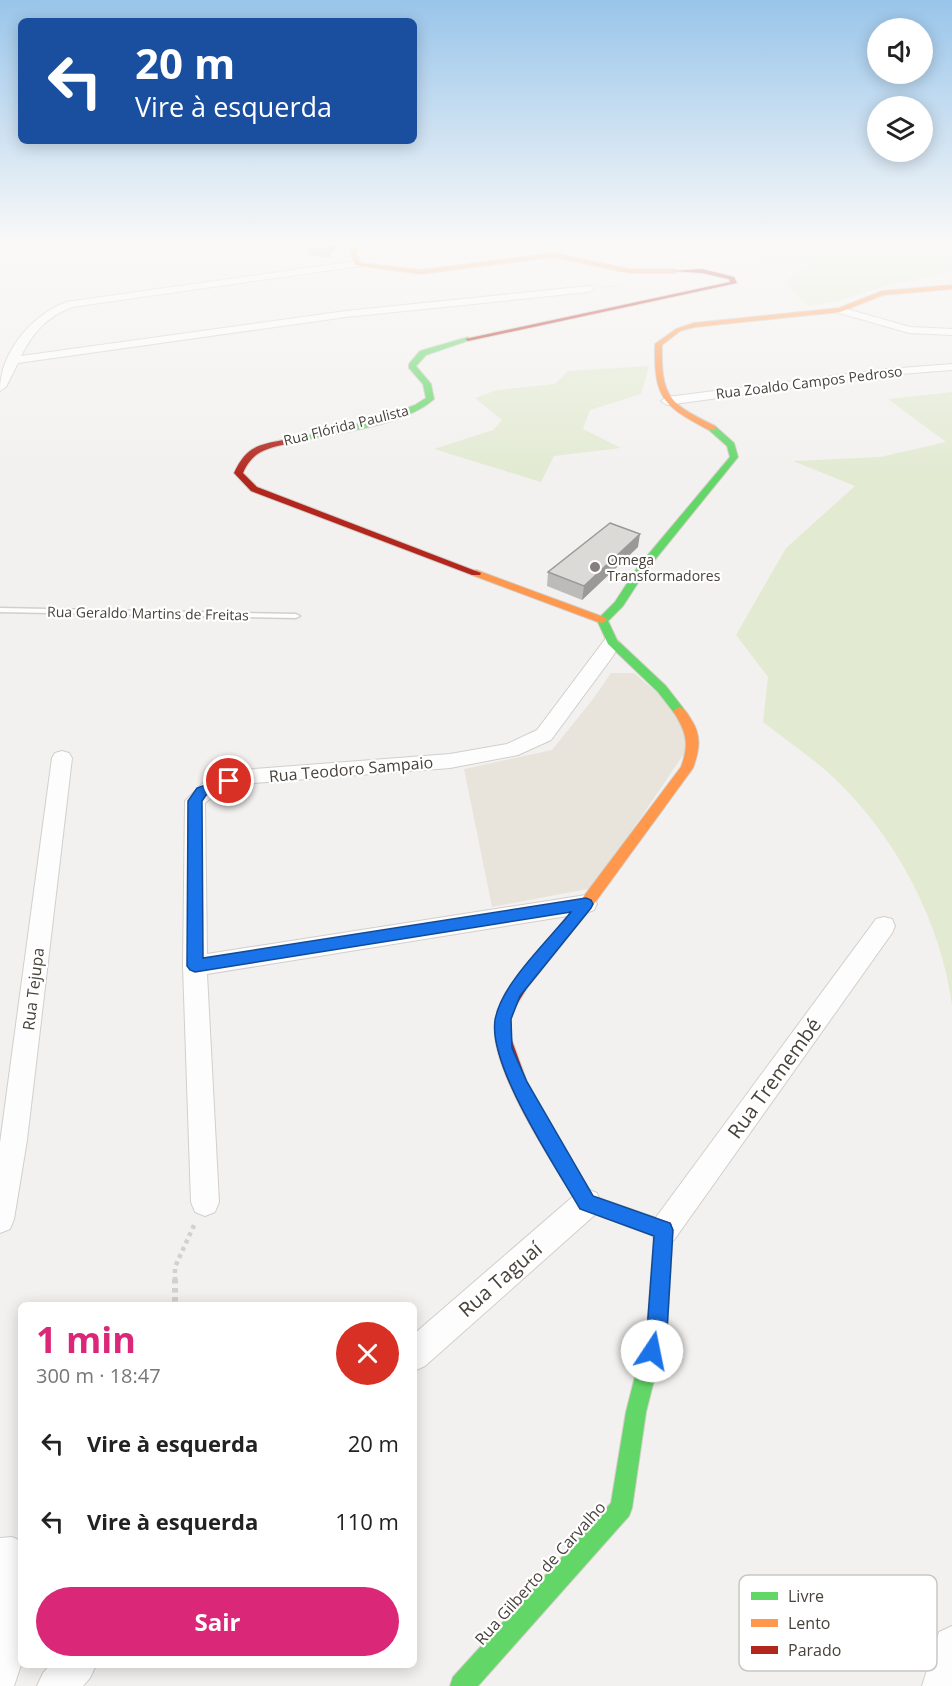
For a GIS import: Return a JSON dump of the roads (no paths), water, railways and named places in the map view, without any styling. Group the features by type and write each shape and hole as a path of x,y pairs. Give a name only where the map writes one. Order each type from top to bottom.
{"street":[{"path":"0,387 32,326 40,320"},
{"path":"15,360 309,320"},
{"name":"Rua Flórida Paulista","path":"552,320 441,346 416,358 412,366 430,388 430,399 422,406 401,414 256,448 240,465 238,473 245,481 270,496 603,620"},
{"path":"663,1230 587,1203 521,1087 504,1048 503,1019 514,993 586,904 687,768 695,748 691,727 680,710 628,654 612,642 603,620 619,604 641,570 734,458 731,444 721,434 667,401 658,377 659,344 678,330 710,322 735,320"},
{"path":"873,320 909,330 952,332"},
{"name":"Rua Zoaldo Campos Pedroso","path":"667,401 887,372 952,367"},
{"name":"Rua Teodoro Sampaio","path":"204,1202 195,966 195,801 202,792 215,784 242,777 450,761 511,750 544,735 604,656 612,642"},
{"name":"Rua Tejupa","path":"0,1219 14,1140 62,758"},
{"path":"195,966 586,904"},
{"name":"Rua Tremembé","path":"663,1230 884,926"},
{"name":"Rua Taguaí","path":"417,1352 587,1203"},
{"name":"Rua Gilberto de Carvalho","path":"462,1686 621,1508 636,1412 657,1331 663,1230"},
{"path":"11,1555 18,1595"},
{"path":"0,1674 18,1614"},
{"path":"941,1686 952,1646"},
{"path":"56,1686 74,1668"}],"lane":[{"name":"Rua Geraldo Martins de Freitas","path":"0,610 296,616"}],"place":[{"name":"Omega Transformadores","path":"595,567"}]}
